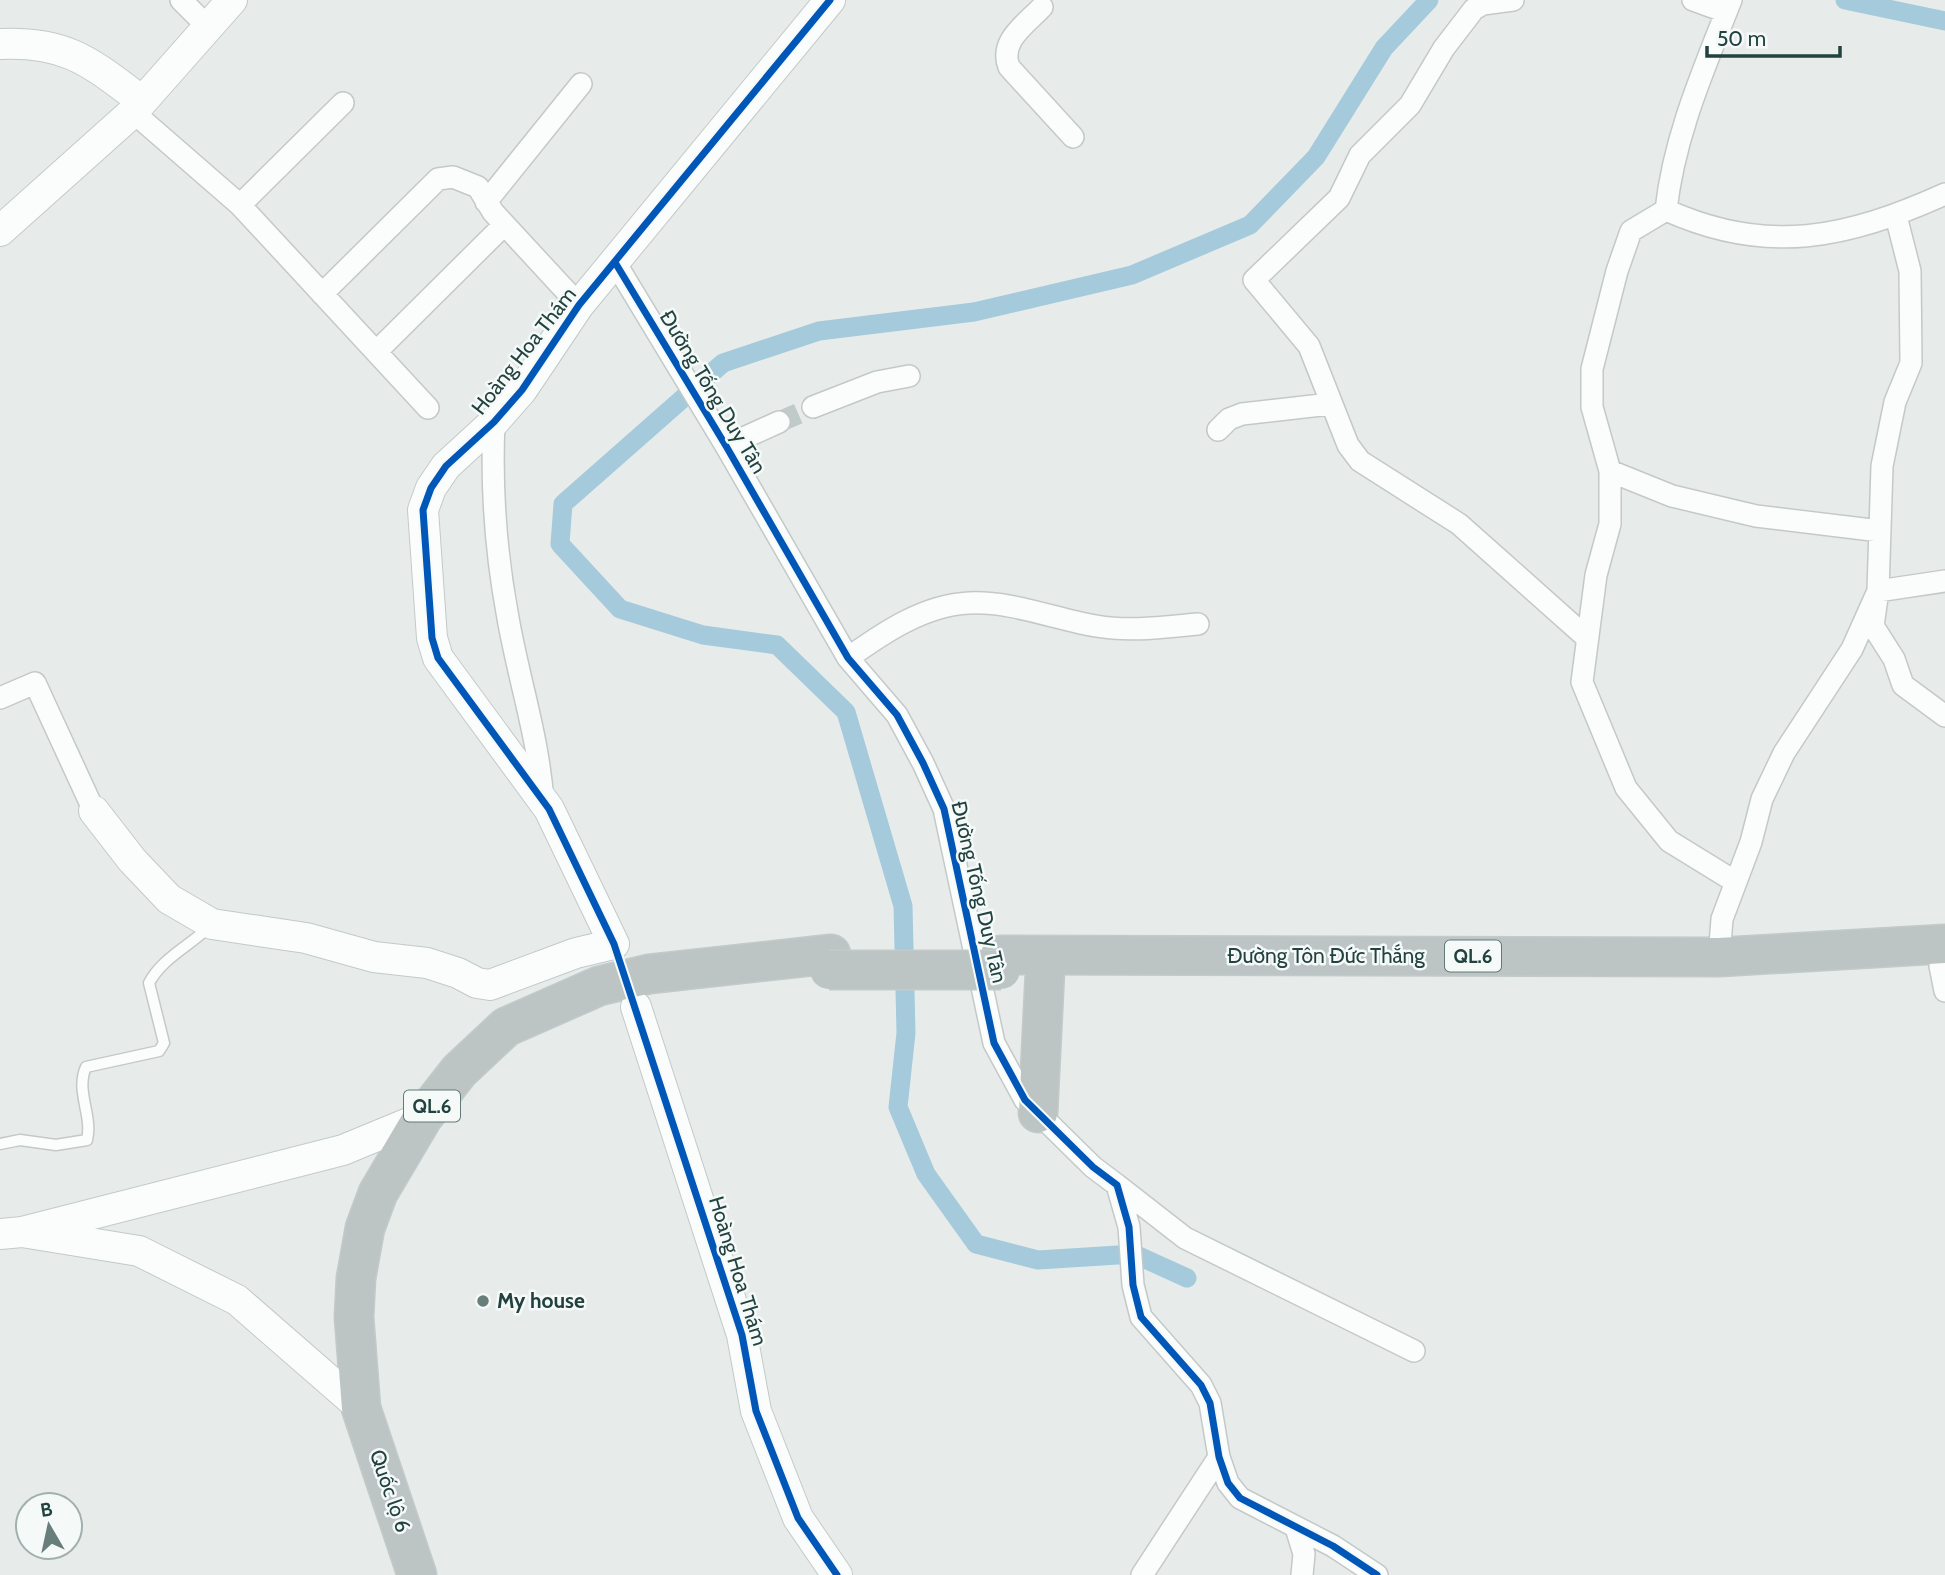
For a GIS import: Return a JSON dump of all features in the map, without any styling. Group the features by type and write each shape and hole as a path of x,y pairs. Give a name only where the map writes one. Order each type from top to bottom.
{"highway":[{"name":"Đường Tôn Đức Thắng","path":"360,1408 354,1317 356,1278 365,1228 378,1193 424,1117 458,1071 506,1027 599,986 649,974 707,968 830,962 1720,957 1944,967"},
{"name":"Đường Tôn Đức Thắng","path":"1000,963 1045,971 1720,978 1944,967"},
{"path":"1038,1113 1045,971"},
{"name":"Quốc lộ 6","path":"360,1408 417,1575"}],"street":[{"path":"181,0 208,27"},
{"path":"0,231 138,107 232,0"},
{"name":"Hoàng Hoa Thám","path":"212,924 306,938 374,957 428,963 458,973 477,984 490,985 576,953 614,944 543,801 438,658 432,638 423,510 446,466 494,422 522,390 579,306 830,0"},
{"path":"1513,0 1483,4 1474,9 1444,48 1410,105 1360,155 1339,198 1254,279 1309,346 1348,444 1360,461 1459,524 1587,638"},
{"path":"1666,210 1671,167 1698,83 1729,6 1693,0"},
{"path":"1041,2 1006,46 1005,55 1009,67 1073,137"},
{"path":"0,44 58,46 100,69 240,205 428,408"},
{"path":"486,202 581,84"},
{"path":"240,205 343,103"},
{"path":"322,294 438,179 453,177 478,187 504,225 579,306"},
{"path":"1666,210 1698,225 1776,239 1821,235 1896,216 1945,194"},
{"path":"1666,210 1631,231 1616,271 1595,358 1592,407 1610,471 1610,524 1596,575 1581,682 1626,788 1669,841 1734,881"},
{"path":"1896,216 1910,271 1911,363 1895,402 1882,466 1878,591 1873,626 1894,659 1903,685 1945,716"},
{"path":"377,351 504,225"},
{"name":"Đường Tống Duy Tân","path":"616,264 709,417 848,658 897,715 944,809 994,1043 1025,1100 1093,1167 1185,1238 1414,1351"},
{"path":"813,407 877,382 909,376"},
{"path":"1218,430 1229,419 1242,414 1331,404"},
{"path":"494,422 498,557 513,643 535,727 543,801"},
{"path":"726,446 779,422"},
{"path":"1610,471 1672,496 1756,516 1880,531"},
{"path":"1878,591 1945,581"},
{"path":"1720,957 1722,919 1734,881 1751,842 1762,799 1784,753 1852,649 1878,591"},
{"path":"848,658 890,628 933,611 968,603 1013,606 1099,626 1145,629 1198,624"},
{"path":"0,698 35,683 94,811 132,860 169,899 212,924"},
{"name":"Hoàng Hoa Thám","path":"636,1007 743,1335 756,1411 798,1518 837,1575"},
{"path":"11,1233 137,1200 241,1179 343,1150 424,1117"},
{"path":"1117,1185 1129,1227 1133,1285 1141,1317 1201,1385 1210,1403 1219,1457 1228,1483 1240,1498 1333,1546 1377,1575"},
{"path":"11,1233 139,1251 237,1300 360,1408"},
{"path":"1142,1575 1219,1457"},
{"path":"1296,1528 1304,1554 1302,1575"}],"lane":[{"path":"0,1144 20,1140 57,1145 87,1140 91,1125 80,1078 86,1066 159,1051 164,1042 149,983 157,968 195,941 212,924"}],"waterway":[{"path":"1187,1278 1134,1254 1038,1260 976,1244 926,1174 898,1107 906,1033 903,906 846,712 777,645 703,635 620,609 560,544 563,504 723,363 819,331 974,312 1132,275 1250,225 1316,157 1384,48 1429,0"},
{"path":"1845,0 1945,21"}],"tunnel":[{"path":"779,422 813,407"}],"cycle path":[{"path":"830,0 579,305 522,390 494,422 446,466 431,488 423,510 432,638 438,658 549,809 614,944 742,1335 756,1411 798,1518 837,1575"},
{"path":"616,264 726,446 848,658 897,715 923,763 944,809 994,1043 1025,1100 1093,1167 1117,1185 1129,1227 1133,1285 1141,1317 1201,1385 1210,1403 1219,1457 1228,1483 1240,1498 1333,1546 1377,1575"}],"place":[{"name":"My house","path":"483,1301"}]}
